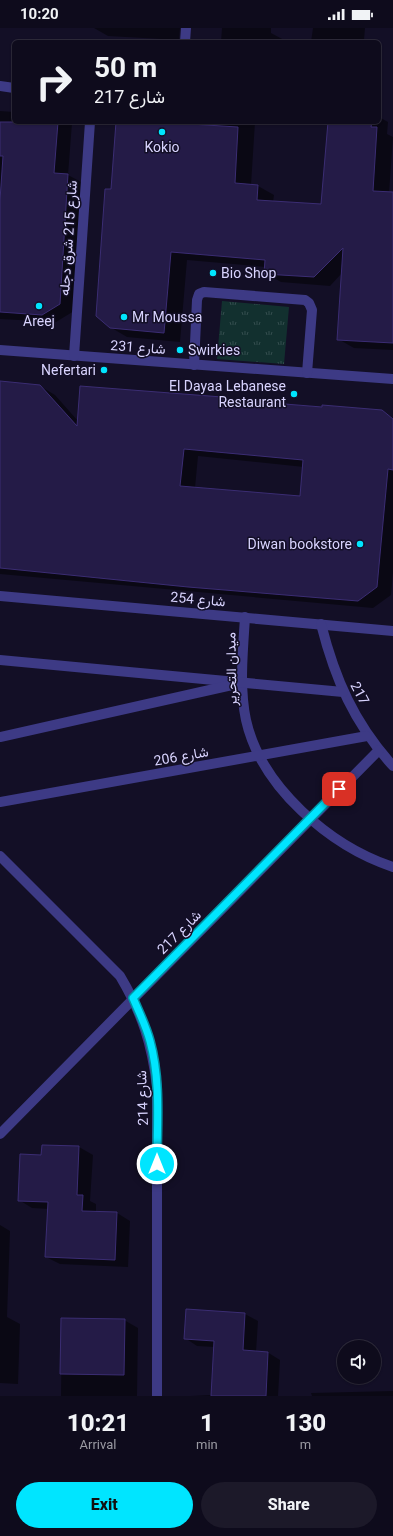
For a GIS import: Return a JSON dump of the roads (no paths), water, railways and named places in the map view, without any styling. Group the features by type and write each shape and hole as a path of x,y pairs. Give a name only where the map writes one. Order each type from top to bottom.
{"street":[{"path":"185,40 186,28"},
{"path":"0,86 12,88"},
{"name":"شارع 215 شرق دجله","path":"74,356 90,124"},
{"path":"194,365 197,300 199,294 204,292 305,300 309,303 312,310 307,373"},
{"name":"شارع 231","path":"0,350 393,379"},
{"name":"شارع 254","path":"0,596 393,631"},
{"name":"ميدان التحرير","path":"244,617 242,682 246,720 259,756 282,790 310,819 345,844 393,867"},
{"name":"217","path":"321,624 330,659 342,692 368,736 393,766"},
{"path":"0,660 342,692"},
{"path":"0,736 242,682"},
{"name":"شارع 206","path":"0,802 368,736"},
{"name":"شارع 217","path":"0,1134 379,750"},
{"name":"شارع 214","path":"0,856 120,976 133,998 150,1041 158,1087 157,1396"}],"place":[{"name":"Kokio","path":"162,132"},
{"name":"Bio Shop","path":"213,273"},
{"name":"Areej","path":"39,306"},
{"name":"Mr Moussa","path":"124,317"},
{"name":"Swirkies","path":"180,350"},
{"name":"Nefertari","path":"104,370"},
{"name":"El Dayaa Lebanese Restaurant","path":"294,394"},
{"name":"Diwan bookstore","path":"360,544"}]}
